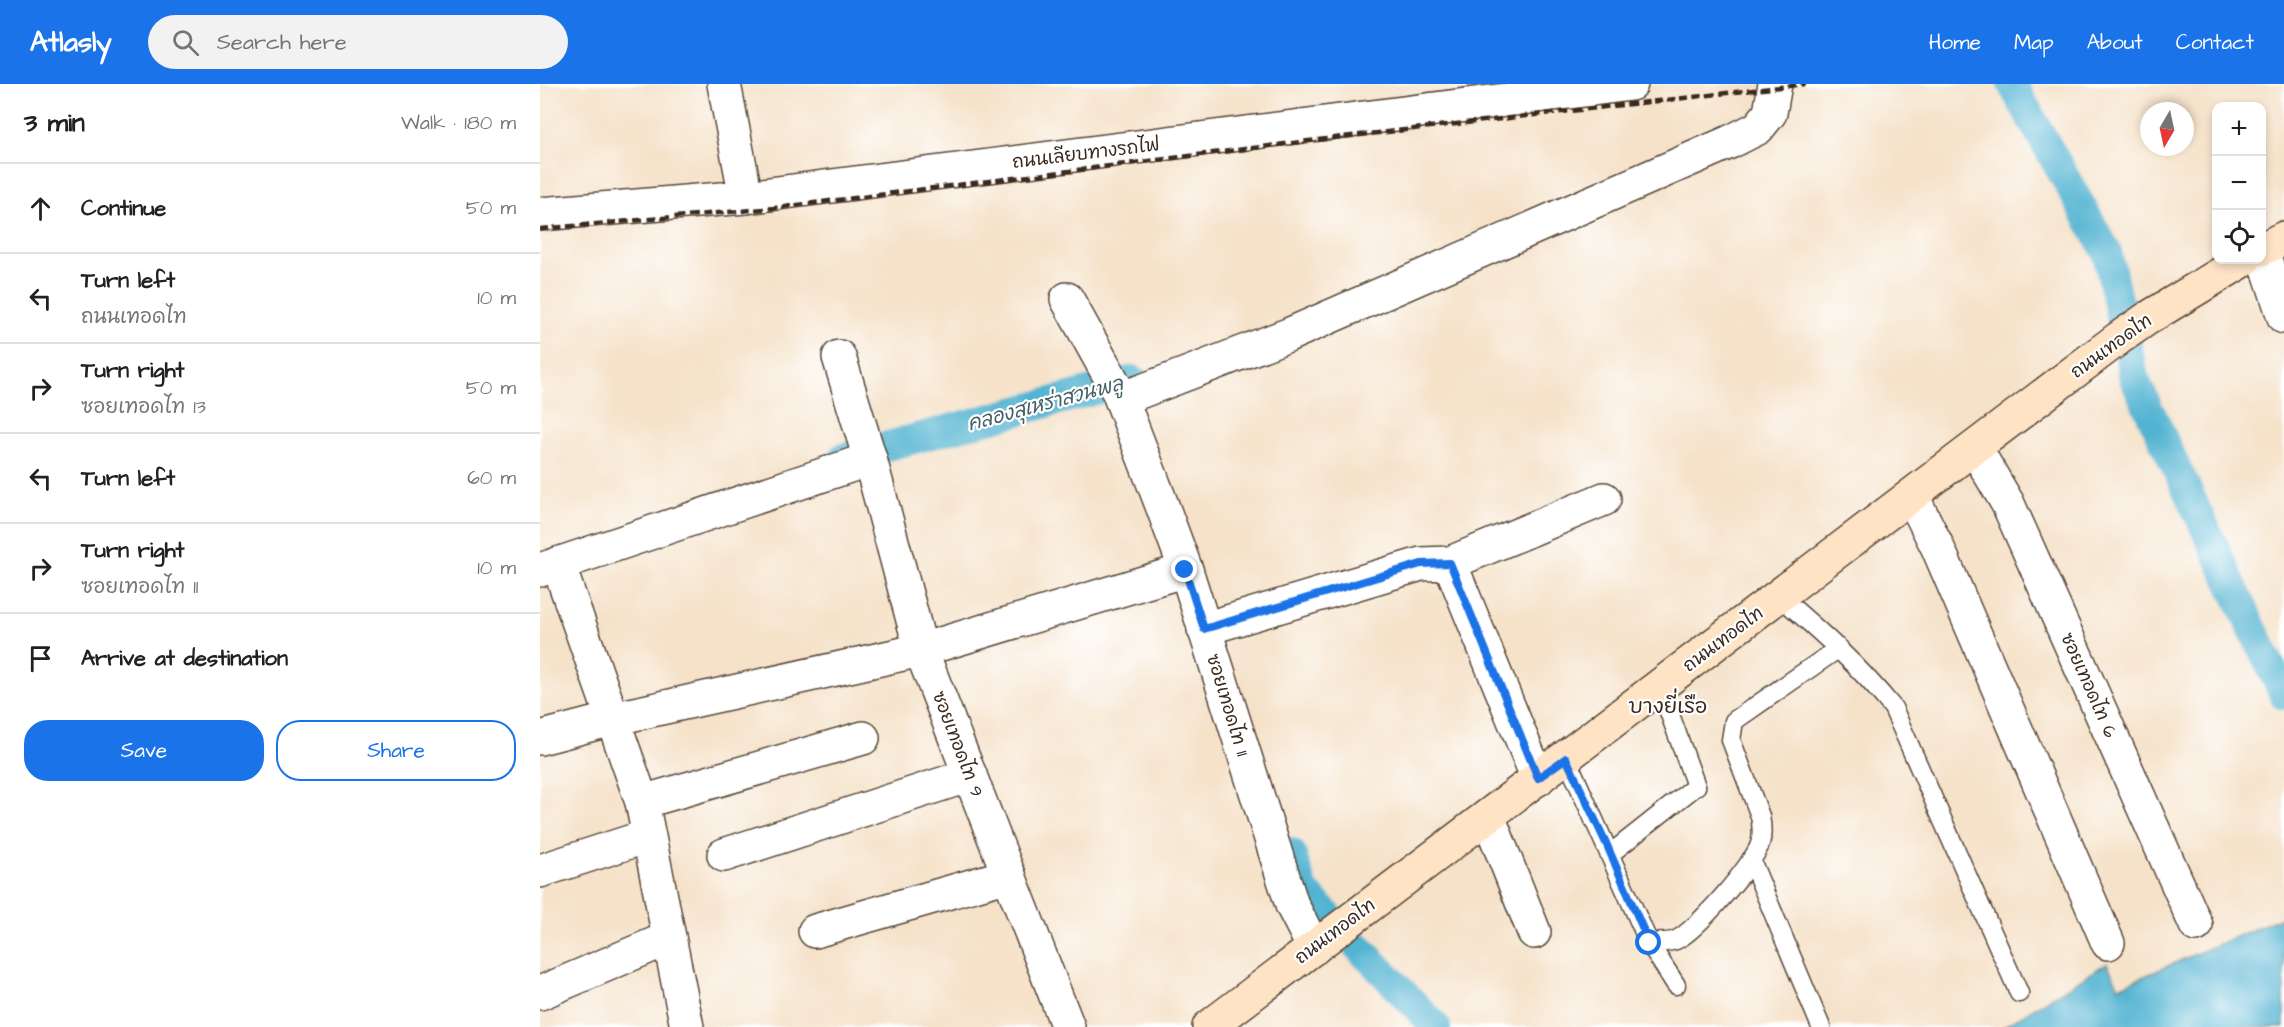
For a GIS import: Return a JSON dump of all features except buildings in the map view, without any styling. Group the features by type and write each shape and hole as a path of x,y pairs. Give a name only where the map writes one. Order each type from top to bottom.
{"main road":[{"path":"2266,248 2284,238"},
{"name":"ถนนเทอดไท","path":"1209,1027 2119,338 2237,264"}],"street":[{"path":"724,84 746,196"},
{"name":"ถนนเลียบทางรถไฟ","path":"540,214 746,196 1631,84"},
{"path":"1116,389 1288,335 1730,142 1758,128 1770,113 1775,84"},
{"path":"2266,262 2284,317"},
{"name":"ซอยเทอดไท 11","path":"1067,299 1116,389 1185,570 1292,905 1332,934"},
{"name":"ซอยเทอดไท 9","path":"839,357 868,453 921,650 1068,1027"},
{"name":"ซอยเทอดไท 6","path":"1975,448 2008,504 2196,925"},
{"path":"687,1027 642,802 612,719 549,567 868,453"},
{"path":"1912,496 1937,546 2108,944"},
{"path":"1204,629 1421,564 1450,563 1604,499"},
{"path":"1450,563 1538,778"},
{"path":"540,738 612,719 921,650 1185,570"},
{"path":"642,802 863,738"},
{"path":"724,855 970,776"},
{"path":"1488,816 1534,932"},
{"path":"540,871 648,836"},
{"path":"815,931 1009,875"},
{"path":"540,993 669,938"}],"lane":[{"path":"1779,596 1839,648 1893,708 2019,993"},
{"path":"1649,943 1674,941 1692,930 1751,860 1760,846 1762,827 1760,816 1731,740 1734,721 1839,648"},
{"path":"1610,854 1696,786 1660,687"},
{"path":"1566,758 1649,943 1676,985"},
{"path":"1751,860 1821,1027"}],"water":[{"path":"2284,916 2284,1027 2003,1027 2107,963 2119,987"}],"waterway":[{"path":"2012,84 2107,252 2134,378 2284,695"},
{"name":"คลองสุเหร่าสวนพลู","path":"843,458 1133,380 1134,384"},
{"name":"คลองสุเหร่าสวนพลู","path":"1291,853 1303,890 1436,1027"}],"railway":[{"path":"540,229 774,208 1317,140 1806,84"}],"district":[{"name":"บางยี่เรือ","path":"1668,706"}],"route":[{"path":"1185,570 1204,629 1421,564 1450,563 1538,778 1566,758 1649,943"}]}
